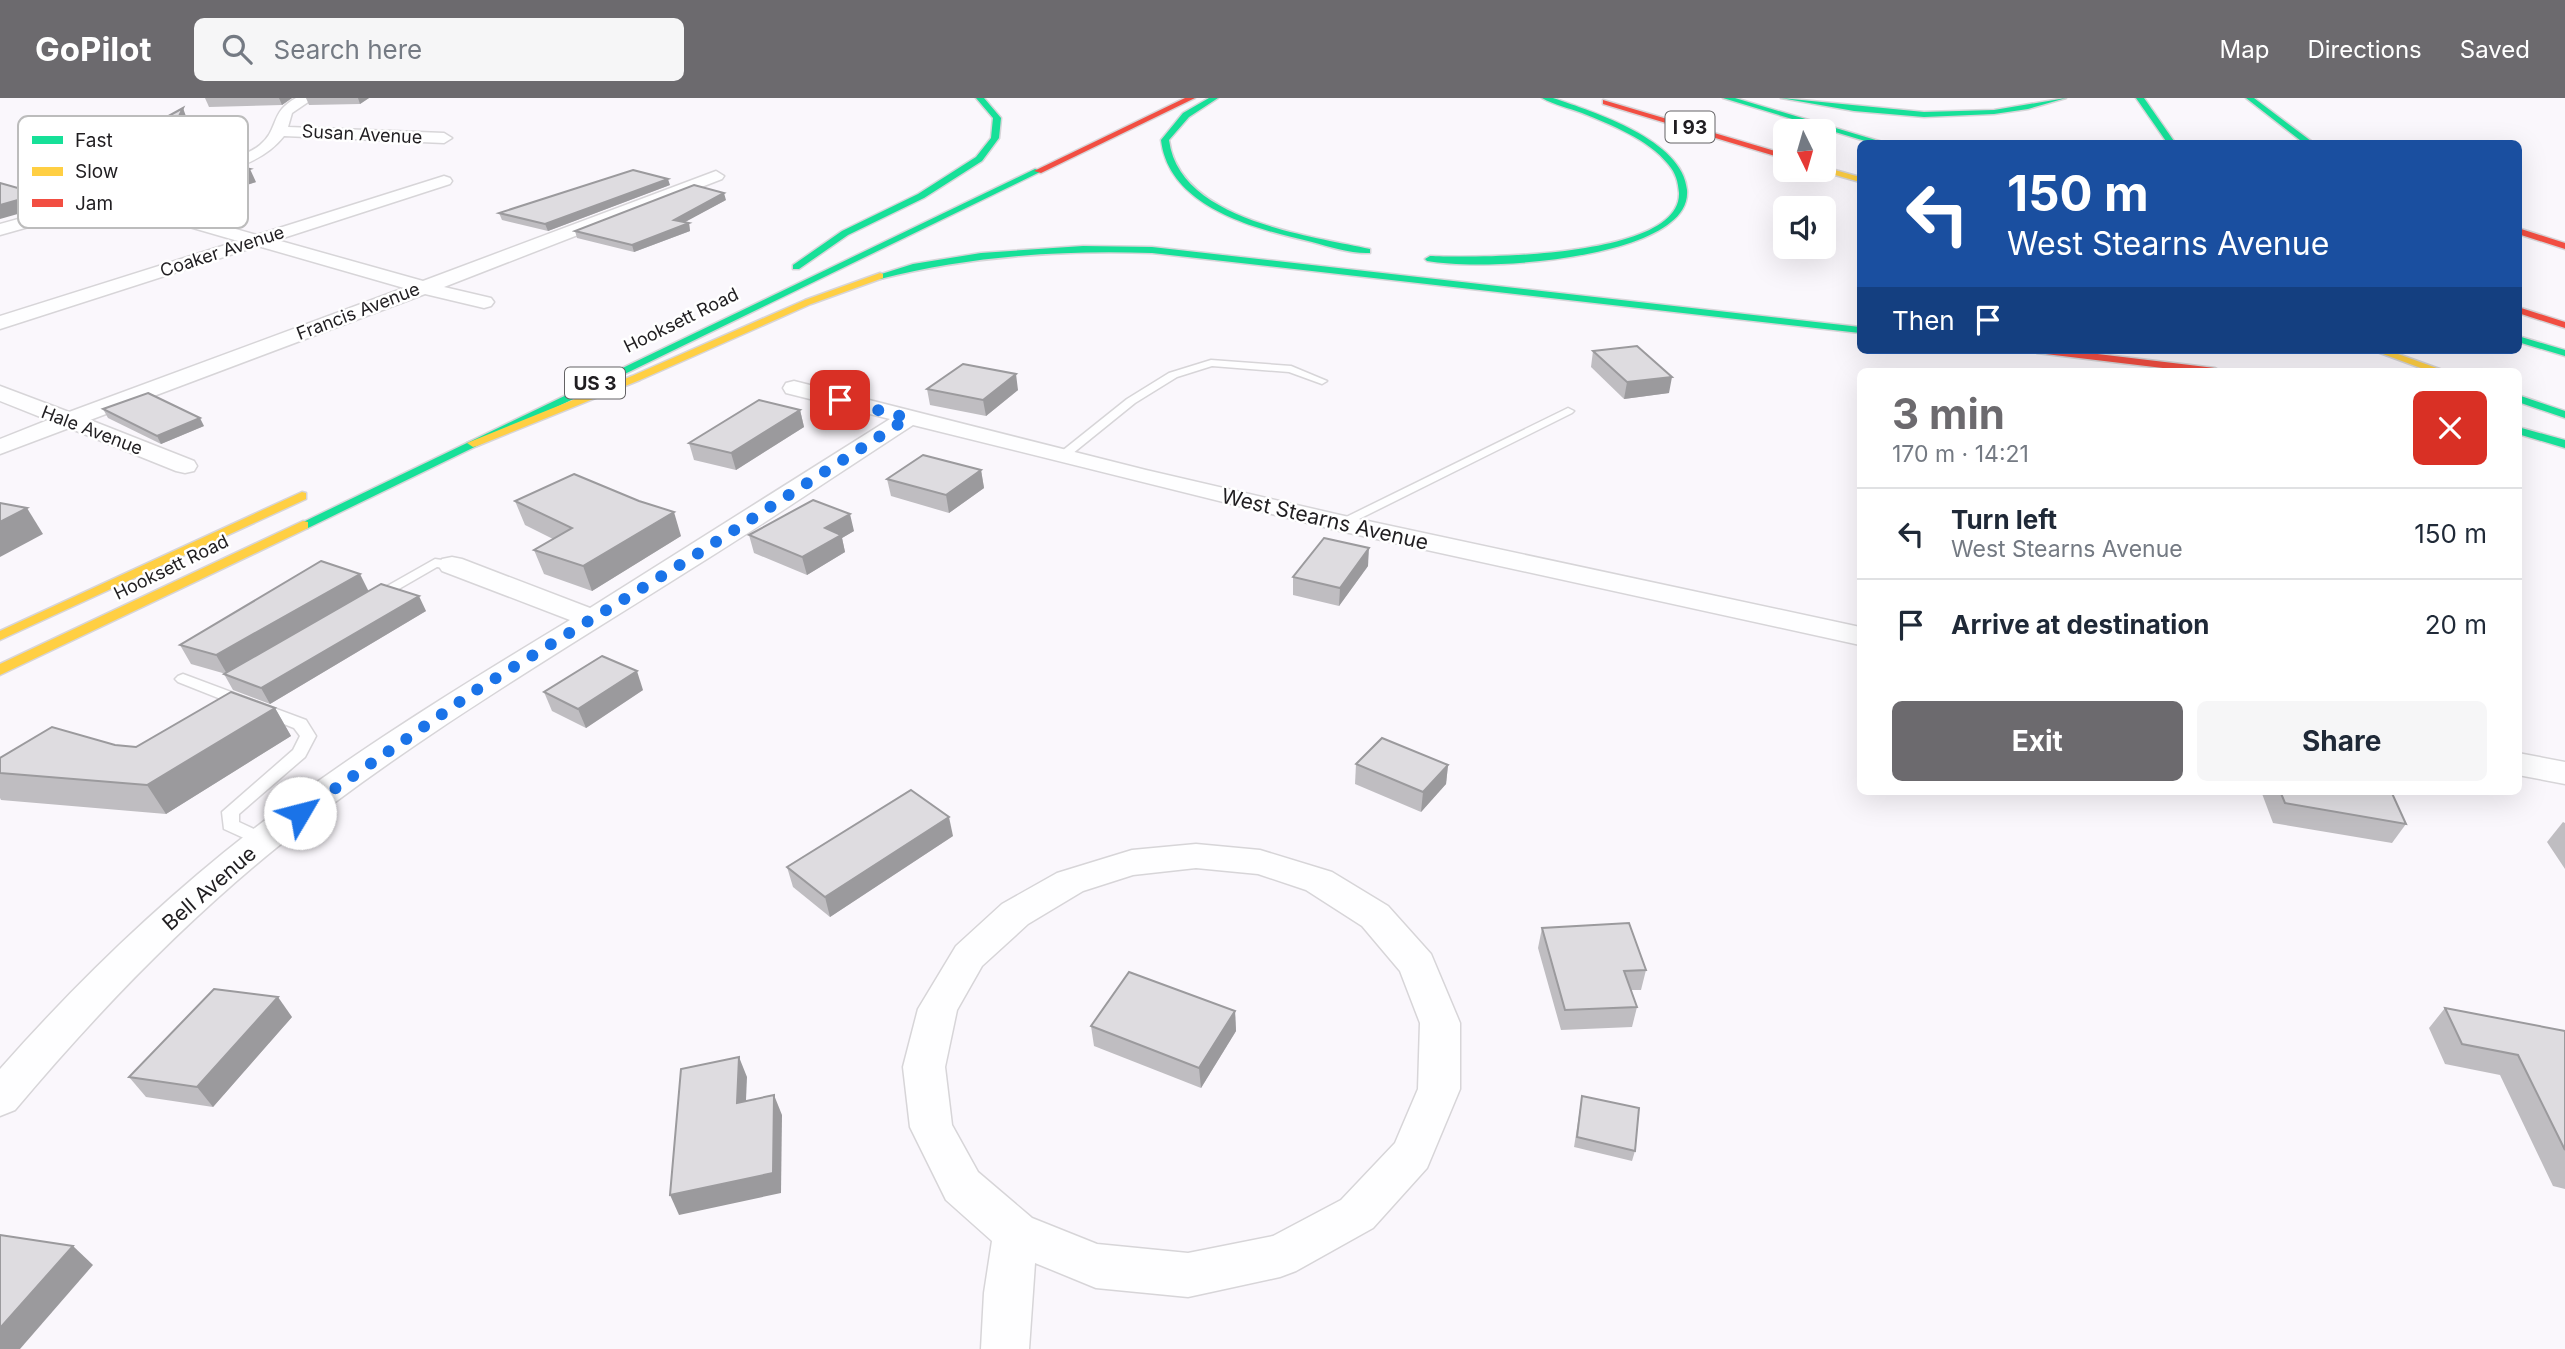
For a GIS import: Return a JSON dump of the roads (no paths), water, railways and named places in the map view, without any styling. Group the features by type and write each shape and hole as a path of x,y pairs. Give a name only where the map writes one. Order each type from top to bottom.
{"main road":[{"path":"980,98 994,112 998,124 996,136 976,164 922,195 845,233 790,270 1158,98"},
{"name":"Hooksett Road","path":"0,670 1191,98"},
{"path":"1214,98 1186,115 1165,140 1167,160 1185,184 1200,196 1247,219 1321,242 1379,253"},
{"path":"1419,258 1525,258 1603,248 1658,227 1676,215 1685,203 1686,189 1682,175 1670,162 1636,135 1546,98"},
{"name":"I 93","path":"1594,98 1773,153"},
{"name":"I 93","path":"1727,98 1871,140"},
{"path":"1785,98 1868,111 1920,114 2025,109 2062,98"},
{"path":"2140,98 2169,140"},
{"path":"2250,98 2306,140"},
{"path":"1836,173 1857,179"},
{"path":"2522,232 2565,246"},
{"path":"473,443 601,394 827,293 930,263 1029,249 1098,247 1184,253 1857,330"},
{"path":"2522,311 2565,325"},
{"path":"2522,340 2565,353"},
{"path":"2071,354 2190,368"},
{"path":"2389,354 2431,368"},
{"path":"2522,399 2565,415"},
{"path":"2522,431 2565,444"},
{"name":"Hooksett Road","path":"0,636 316,489"}],"street":[{"path":"248,158 267,148 281,131 281,117 286,110 307,98"},
{"name":"Susan Avenue","path":"281,131 444,138"},
{"name":"Francis Avenue","path":"0,447 421,287 582,229 716,176"},
{"name":"Coaker Avenue","path":"0,323 444,181"},
{"path":"0,230 18,225"},
{"path":"214,228 421,287 484,302"},
{"name":"West Stearns Avenue","path":"794,388 1145,477 1340,523 1857,635"},
{"name":"Hale Avenue","path":"0,393 185,466"},
{"name":"Bell Avenue","path":"0,1098 66,1021 168,922 263,840 366,764 478,689 691,558 908,418"},
{"path":"452,565 510,585 590,618"},
{"path":"2522,765 2565,773"},
{"path":"1196,856 1260,862 1319,881 1375,916 1417,964 1440,1023 1439,1089 1412,1155 1357,1214 1280,1256 1188,1275 1096,1266 1016,1233 962,1186 931,1127 924,1067 937,1009 969,956 1015,914 1070,882 1132,863 1196,856"},
{"path":"1005,1349 1008,1293 1016,1233"}],"lane":[{"path":"1063,455 1131,401 1173,375 1211,363 1291,369 1322,381"},
{"path":"1340,523 1568,411"},
{"path":"355,609 435,563 452,565"},
{"path":"183,679 220,688 300,724 308,736 299,753 230,812 230,825 263,840"}]}
